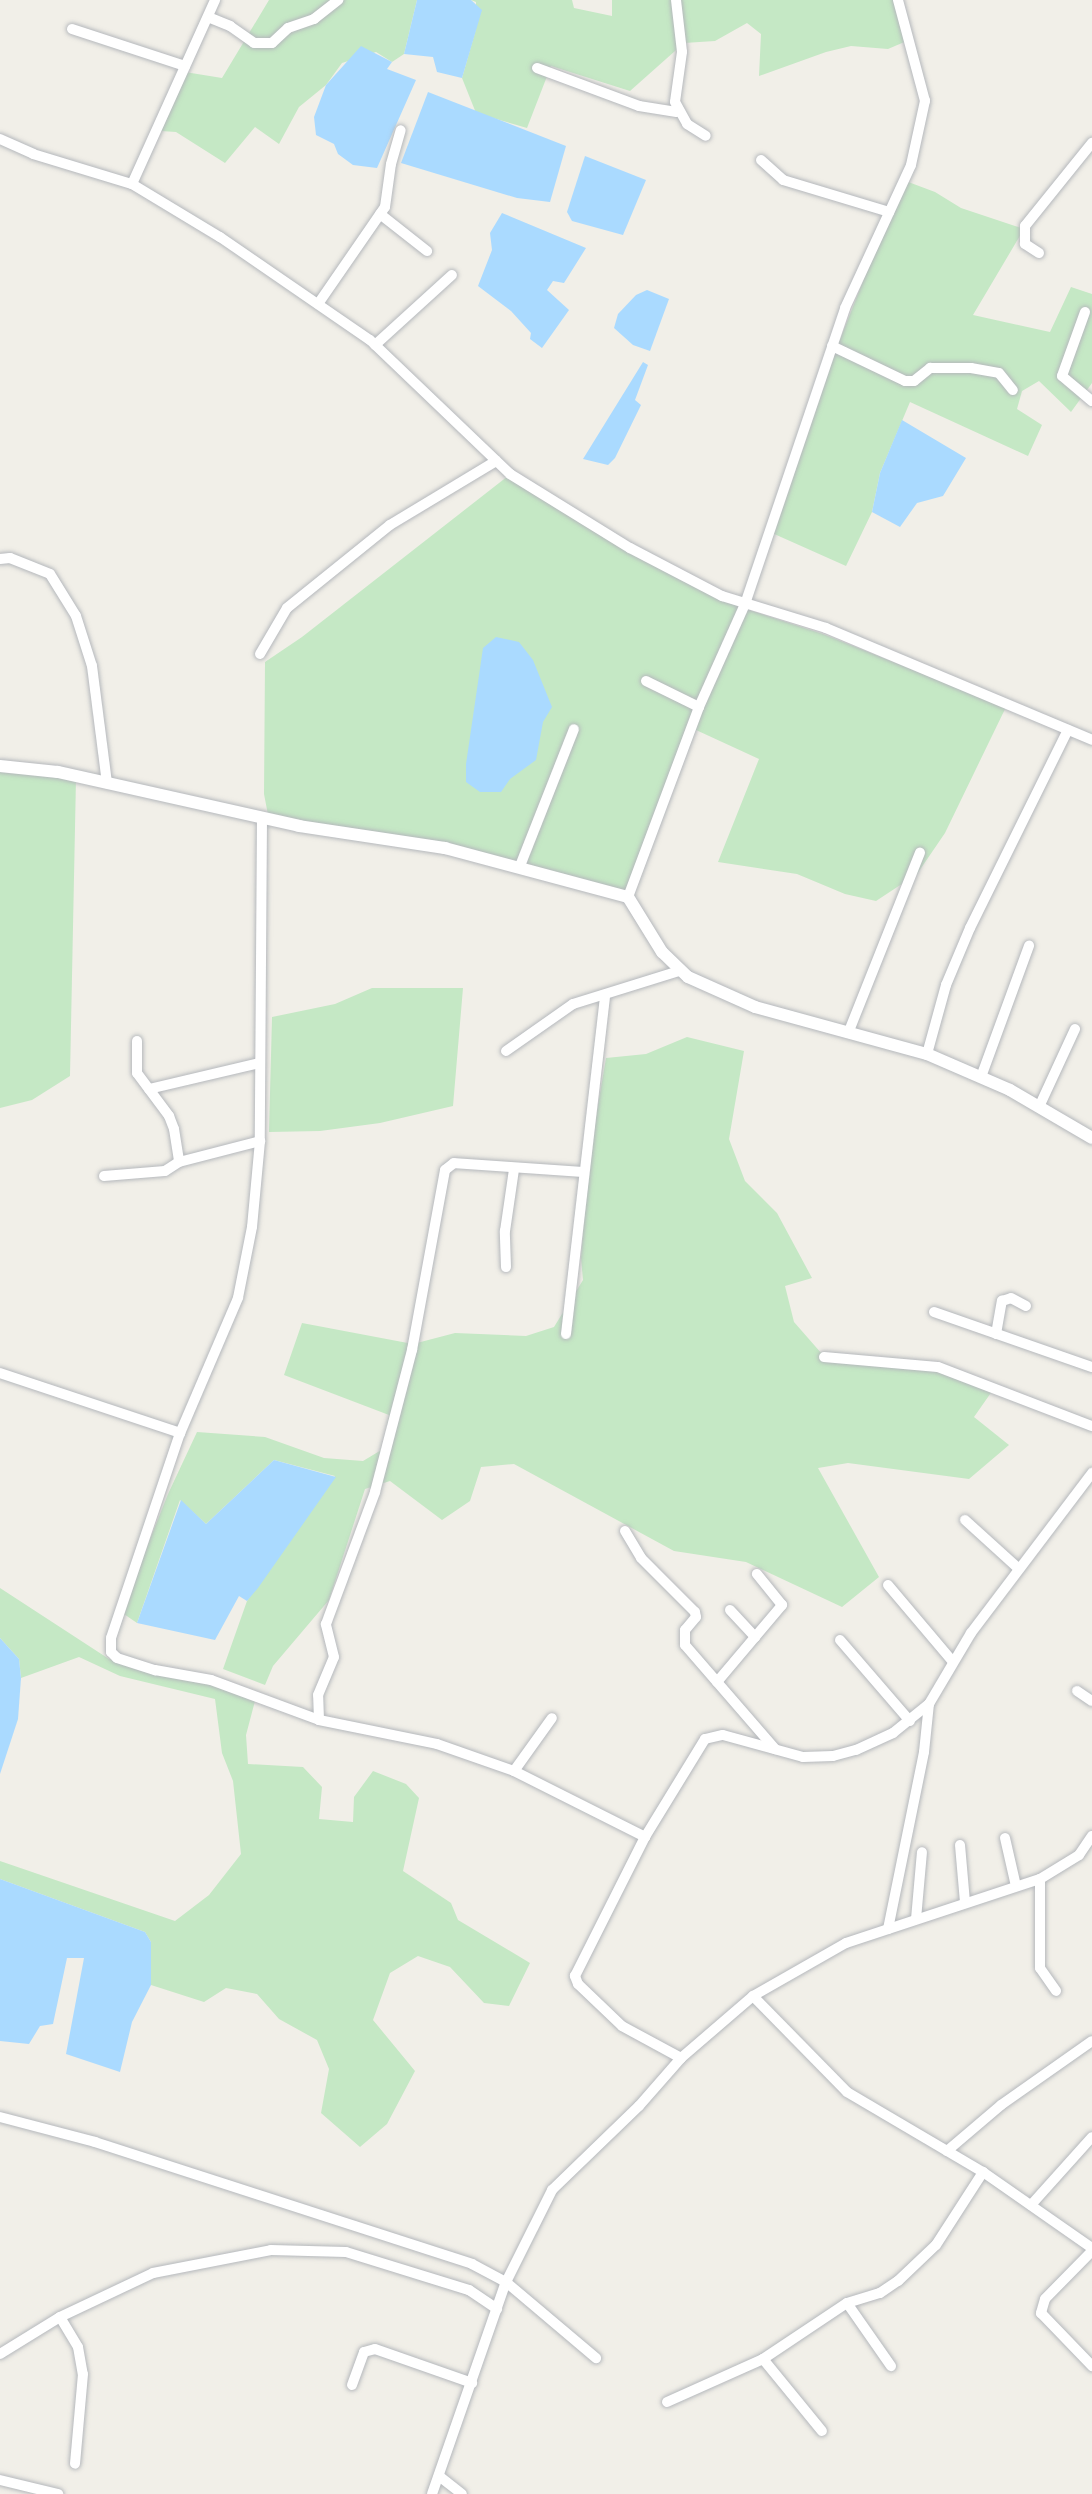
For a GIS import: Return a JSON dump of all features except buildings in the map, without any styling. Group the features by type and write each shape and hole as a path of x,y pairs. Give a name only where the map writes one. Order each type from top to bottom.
{"street":[{"path":"132,184 215,0"},
{"path":"208,17 230,26 254,43 272,43 288,28 314,19 338,0"},
{"path":"676,0 682,52 675,102 677,112 687,124 706,136"},
{"path":"628,897 699,707 745,604 845,308 911,165 925,101 898,0"},
{"path":"72,29 185,66"},
{"path":"537,68 639,106 677,112"},
{"path":"318,304 385,207 391,164 401,130"},
{"path":"0,139 33,154 132,184 220,237 375,345 510,474 630,548 745,604 826,628 1092,740"},
{"path":"1039,253 1025,244 1025,226 1092,143"},
{"path":"761,160 783,180 889,212"},
{"path":"380,214 427,251"},
{"path":"375,345 452,275"},
{"path":"1085,312 1062,376 1092,401"},
{"path":"832,346 905,381 914,381 930,368 962,367 999,373 1013,390"},
{"path":"260,654 271,629 287,608 390,525 496,461"},
{"path":"0,559 10,558 50,574 76,616 92,666 107,783"},
{"path":"646,681 699,707"},
{"path":"520,866 574,729"},
{"path":"927,1054 946,985 970,928 1068,730"},
{"path":"0,766 58,772 262,818 445,848 628,897 662,952 679,971 755,1007 927,1054 981,1077 1092,1138"},
{"path":"262,818 260,1141 252,1227 238,1298 180,1433 111,1638 111,1652 117,1658 155,1670 211,1680 319,1720 437,1744 514,1771 645,1837"},
{"path":"849,1031 920,853"},
{"path":"981,1077 1029,946"},
{"path":"506,1051 553,1015 573,1004 679,971"},
{"path":"566,1334 582,1172 605,996"},
{"path":"1039,1107 1075,1029"},
{"path":"137,1041 137,1073 174,1129 179,1162"},
{"path":"149,1089 260,1063"},
{"path":"104,1176 145,1176 165,1171 179,1162 260,1141"},
{"path":"319,1720 318,1695 334,1657 326,1624 375,1492 412,1350 445,1170 454,1163 582,1172"},
{"path":"506,1267 505,1231 514,1169"},
{"path":"996,1334 1002,1301 1011,1298 1026,1306"},
{"path":"934,1312 1092,1367"},
{"path":"824,1357 938,1367 1092,1426"},
{"path":"0,1373 180,1433"},
{"path":"681,2058 622,2026 575,1979 645,1837 705,1739 723,1735 803,1757 856,1750 910,1721 929,1704 953,1662 1018,1568 1092,1473"},
{"path":"965,1520 1018,1568"},
{"path":"625,1531 641,1558 695,1612 696,1617 683,1638 776,1751"},
{"path":"717,1682 782,1605 757,1574"},
{"path":"888,1585 953,1662"},
{"path":"730,1610 755,1637"},
{"path":"840,1640 910,1721"},
{"path":"1077,1691 1092,1701"},
{"path":"888,1929 924,1752 929,1704"},
{"path":"514,1771 552,1718"},
{"path":"432,2494 506,2282 552,2190 639,2106 681,2058 753,1996 846,1943 1040,1879 1079,1855 1092,1836"},
{"path":"1005,1838 1016,1886"},
{"path":"960,1845 965,1902"},
{"path":"916,1919 922,1852"},
{"path":"1040,1879 1040,1968 1056,1991"},
{"path":"753,1996 847,2092 983,2172 1092,2249 1045,2299 1041,2313 1092,2366"},
{"path":"947,2151 1001,2105 1092,2041"},
{"path":"0,2117 95,2142 457,2259 506,2282 596,2358"},
{"path":"1031,2205 1092,2137"},
{"path":"667,2402 763,2359 847,2303 880,2293 920,2264 983,2172"},
{"path":"0,2354 60,2317 153,2273 271,2250 346,2252 469,2290 497,2309"},
{"path":"847,2303 891,2366"},
{"path":"60,2317 78,2347 83,2374 75,2464"},
{"path":"352,2385 364,2352 375,2349 472,2383"},
{"path":"763,2359 822,2431"},
{"path":"439,2476 462,2494"},
{"path":"0,2480 58,2494"}],"green space":[{"path":"269,0 417,0 404,54 392,62 376,52 342,63 326,85 299,107 279,144 255,127 225,163 176,132 161,131 185,72 222,78"},
{"path":"471,0 572,0 574,8 612,16 612,0 898,0 909,40 888,49 851,46 826,52 759,76 761,34 747,23 715,41 684,43 630,91 551,66 527,128 476,113 462,78 476,29 476,2"},
{"path":"903,180 935,192 961,208 1024,229 973,315 1050,332 1071,287 1092,294 1092,383 1071,412 1039,381 1022,391 1017,409 1042,425 1028,456 910,402 880,473 872,512 846,566 772,533 826,375"},
{"path":"508,476 743,608 823,634 1006,707 945,833 917,874 876,901 845,894 797,874 718,862 759,759 696,730 628,900 442,850 269,820 264,794 265,662 302,637"},
{"path":"0,766 76,778 70,1076 32,1100 0,1108"},
{"path":"372,988 463,988 453,1106 380,1123 320,1131 269,1132 272,1017 335,1004"},
{"path":"687,1037 744,1051 729,1139 745,1181 777,1213 812,1278 785,1286 794,1322 822,1354 923,1365 995,1387 974,1417 1009,1445 969,1479 848,1463 818,1468 879,1577 842,1607 746,1562 674,1551 514,1464 481,1467 470,1501 442,1520 390,1481 365,1489 329,1600 273,1666 265,1685 223,1669 247,1601 335,1476 274,1460 206,1524 180,1500 137,1623 121,1612 168,1494 197,1432 265,1437 324,1458 363,1461 383,1449 389,1415 284,1375 302,1323 413,1344 455,1333 526,1336 554,1327 583,1280 581,1258 588,1164 606,1058 646,1054"},
{"path":"0,1588 109,1659 221,1686 255,1701 246,1735 248,1764 303,1767 322,1787 319,1819 353,1822 354,1797 373,1771 406,1784 419,1798 403,1871 451,1903 458,1920 530,1963 509,2006 484,2003 450,1967 418,1956 390,1973 373,2020 415,2071 387,2124 360,2147 321,2113 329,2069 317,2040 279,2019 257,1994 226,1988 204,2002 151,1985 151,1942 145,1932 0,1879 0,1861 175,1921 209,1895 241,1854 233,1781 222,1753 215,1699 120,1676 79,1657 21,1678 19,1659 0,1638"}],"water":[{"path":"417,0 471,0 482,10 462,78 437,72 433,57 404,54"},
{"path":"361,46 392,62 387,69 416,80 377,168 353,165 338,154 334,144 316,135 314,117 326,85"},
{"path":"428,92 566,146 550,202 517,198 401,163"},
{"path":"585,156 646,180 623,235 572,221 567,212"},
{"path":"502,213 586,248 564,283 553,281 547,290 569,310 542,348 530,339 531,333 511,311 478,286 492,250 490,233"},
{"path":"647,290 669,299 650,351 633,345 614,328 618,314 636,295"},
{"path":"643,362 648,365 635,400 641,405 615,458 608,465 583,459"},
{"path":"902,420 966,458 943,496 917,503 900,527 872,512 880,473"},
{"path":"496,637 519,642 533,660 552,707 543,722 536,760 510,779 501,792 480,792 466,782 466,764 483,648"},
{"path":"274,1460 336,1477 258,1588 247,1601 239,1596 215,1640 137,1623 181,1500 206,1524"},
{"path":"0,1638 19,1659 21,1678 18,1719 0,1774"},
{"path":"0,1879 145,1932 151,1942 151,1985 132,2022 120,2072 66,2054 84,1958 67,1958 53,2024 40,2026 29,2044 0,2041"}]}
